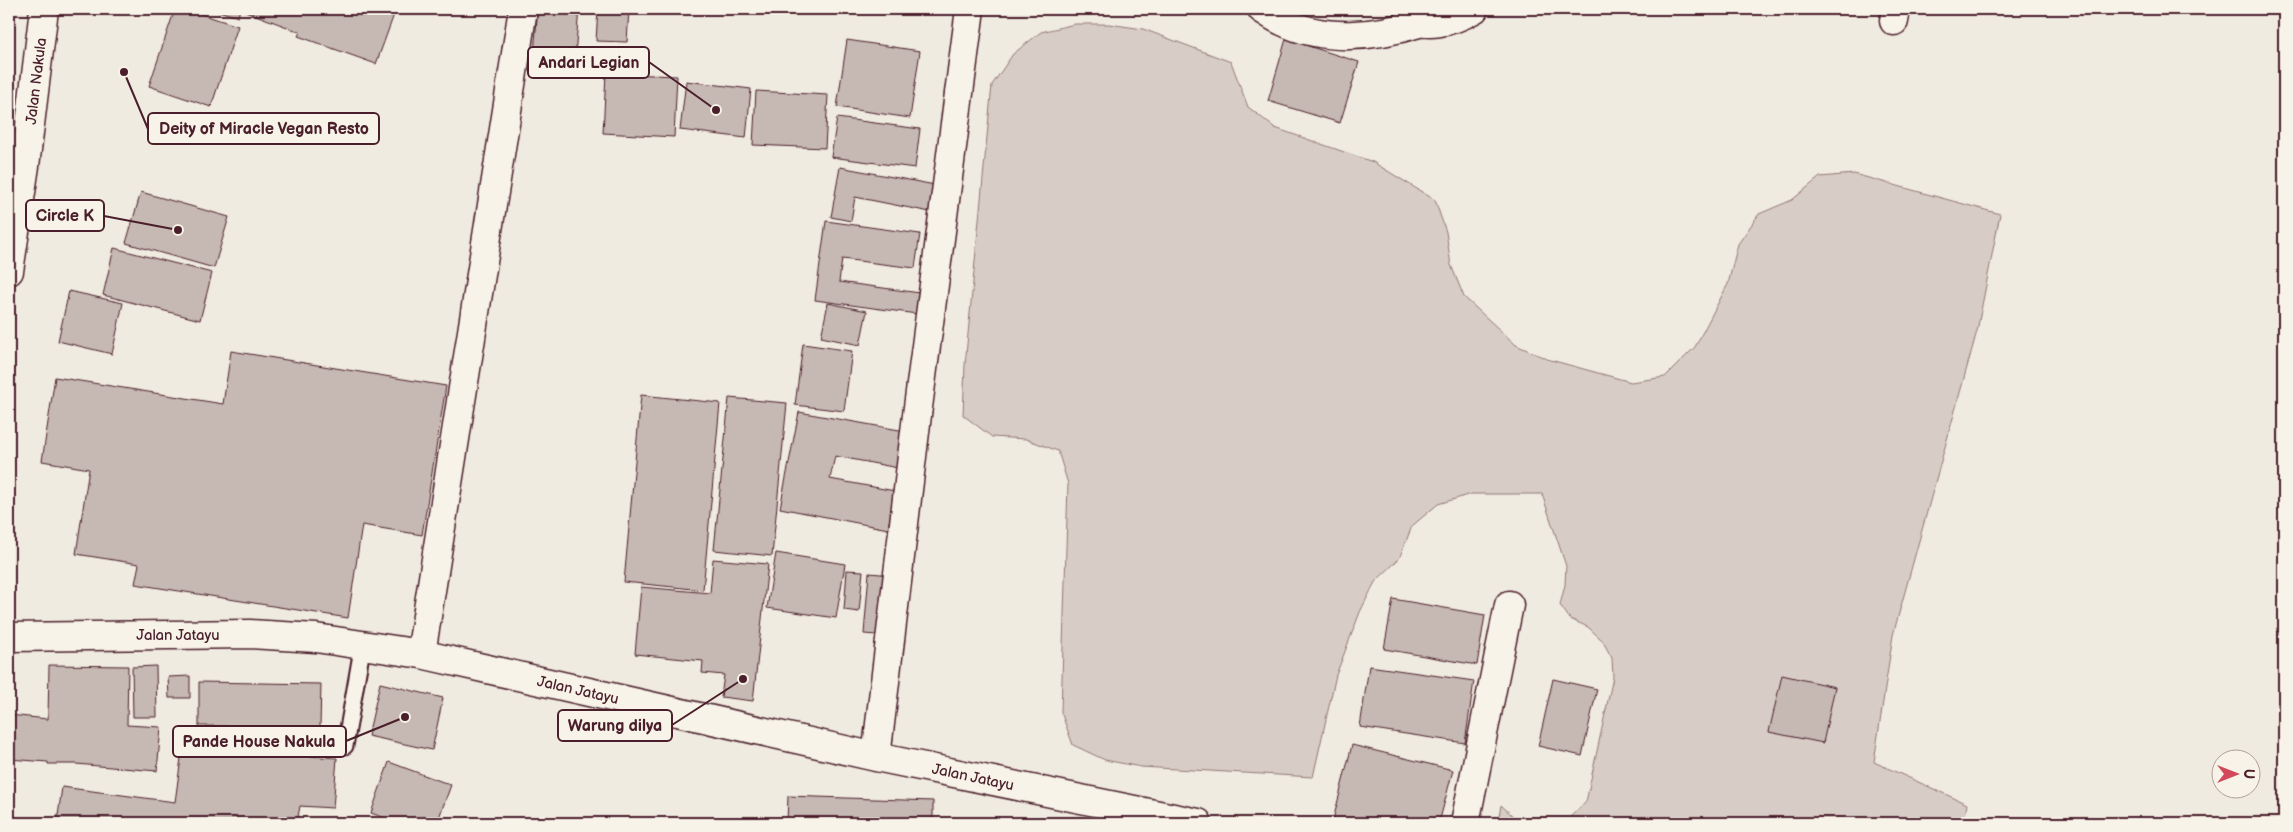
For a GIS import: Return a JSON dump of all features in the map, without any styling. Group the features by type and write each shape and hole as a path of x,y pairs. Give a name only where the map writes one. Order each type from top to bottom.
{"street":[{"name":"Jalan Nakula","path":"9,271 25,166 44,9"},
{"path":"421,654 523,9"},
{"path":"876,757 916,415 970,9"},
{"path":"1262,9 1282,21 1313,32 1365,36 1396,30 1414,16 1443,22 1474,9"},
{"path":"1465,823 1509,605"},
{"name":"Jalan Jatayu","path":"9,637 250,634 363,643 421,654 876,757 1198,823"}],"lane":[{"path":"345,746 363,643"}],"shaded area":[{"path":"1075,24 1109,24 1143,29 1231,62 1248,107 1275,128 1373,162 1435,200 1446,232 1451,265 1464,297 1516,345 1547,359 1631,382 1665,377 1695,347 1728,284 1738,244 1759,214 1792,200 1820,177 1854,174 2000,214 1977,331 1893,635 1874,762 1967,804 1964,823 1498,823 1501,805 1515,818 1532,820 1569,818 1586,802 1613,677 1612,658 1602,640 1588,627 1570,619 1560,605 1565,585 1566,566 1542,494 1472,494 1438,504 1412,526 1399,559 1375,582 1360,612 1336,675 1313,777 1141,767 1105,760 1073,745 1061,712 1068,484 1058,451 1026,439 992,437 963,415 965,365 992,85 1013,54 1041,32"}],"building":[{"path":"175,9 185,9 238,26 211,107 149,86"},
{"path":"212,9 240,9 238,17"},
{"path":"240,9 396,9 376,64 298,36 300,32"},
{"path":"538,9 579,9 574,67 533,63"},
{"path":"598,9 629,9 627,42 596,41"},
{"path":"1286,39 1359,62 1340,123 1268,101"},
{"path":"847,40 920,51 910,118 837,107"},
{"path":"606,73 677,76 674,137 603,133"},
{"path":"686,81 751,89 746,138 680,130"},
{"path":"756,91 828,95 825,148 753,145"},
{"path":"837,118 920,129 915,168 831,157"},
{"path":"840,167 935,185 930,212 855,197 851,221 831,217"},
{"path":"141,192 229,217 214,268 126,243"},
{"path":"826,221 920,234 915,268 842,259 839,282 920,293 917,314 815,300"},
{"path":"114,248 212,273 200,320 103,295"},
{"path":"69,291 123,303 112,354 58,341"},
{"path":"828,303 867,311 860,345 821,337"},
{"path":"803,344 852,351 844,411 795,405"},
{"path":"231,351 446,386 422,535 362,525 348,618 135,584 139,564 76,554 89,469 42,461 55,377 223,404"},
{"path":"641,395 720,403 703,590 624,582"},
{"path":"729,398 787,403 772,556 714,550"},
{"path":"799,412 905,431 898,468 835,456 830,479 895,491 888,529 780,508"},
{"path":"776,553 845,564 836,618 767,608"},
{"path":"713,559 768,564 753,701 721,697 724,675 702,673 703,661 635,654 641,587 710,593"},
{"path":"847,570 863,571 859,612 844,610"},
{"path":"869,573 893,575 889,636 864,634"},
{"path":"1393,599 1485,615 1477,665 1384,649"},
{"path":"49,665 128,666 127,725 161,727 157,771 76,764 48,764 48,762 9,759 9,715 48,719"},
{"path":"156,666 157,717 133,717 132,667"},
{"path":"1369,666 1474,681 1465,743 1360,727"},
{"path":"1782,675 1835,687 1823,743 1769,732"},
{"path":"190,676 190,698 169,698 168,677"},
{"path":"1553,679 1597,689 1582,756 1538,746"},
{"path":"199,682 321,684 320,727 199,726"},
{"path":"380,683 443,698 432,750 368,736"},
{"path":"184,736 307,753 306,756 337,758 333,808 300,806 297,822 312,823 57,823 62,787 175,802"},
{"path":"1352,745 1453,770 1439,823 1347,823 1333,820"},
{"path":"389,762 451,785 437,823 399,823 371,813"},
{"path":"788,796 933,801 933,823 787,823"}],"place":[{"name":"Deity of Miracle Vegan Resto","path":"124,72"},
{"name":"Andari Legian","path":"716,110"},
{"name":"Circle K","path":"178,230"},
{"name":"Warung dilya","path":"743,679"},
{"name":"Pande House Nakula","path":"405,717"}]}
